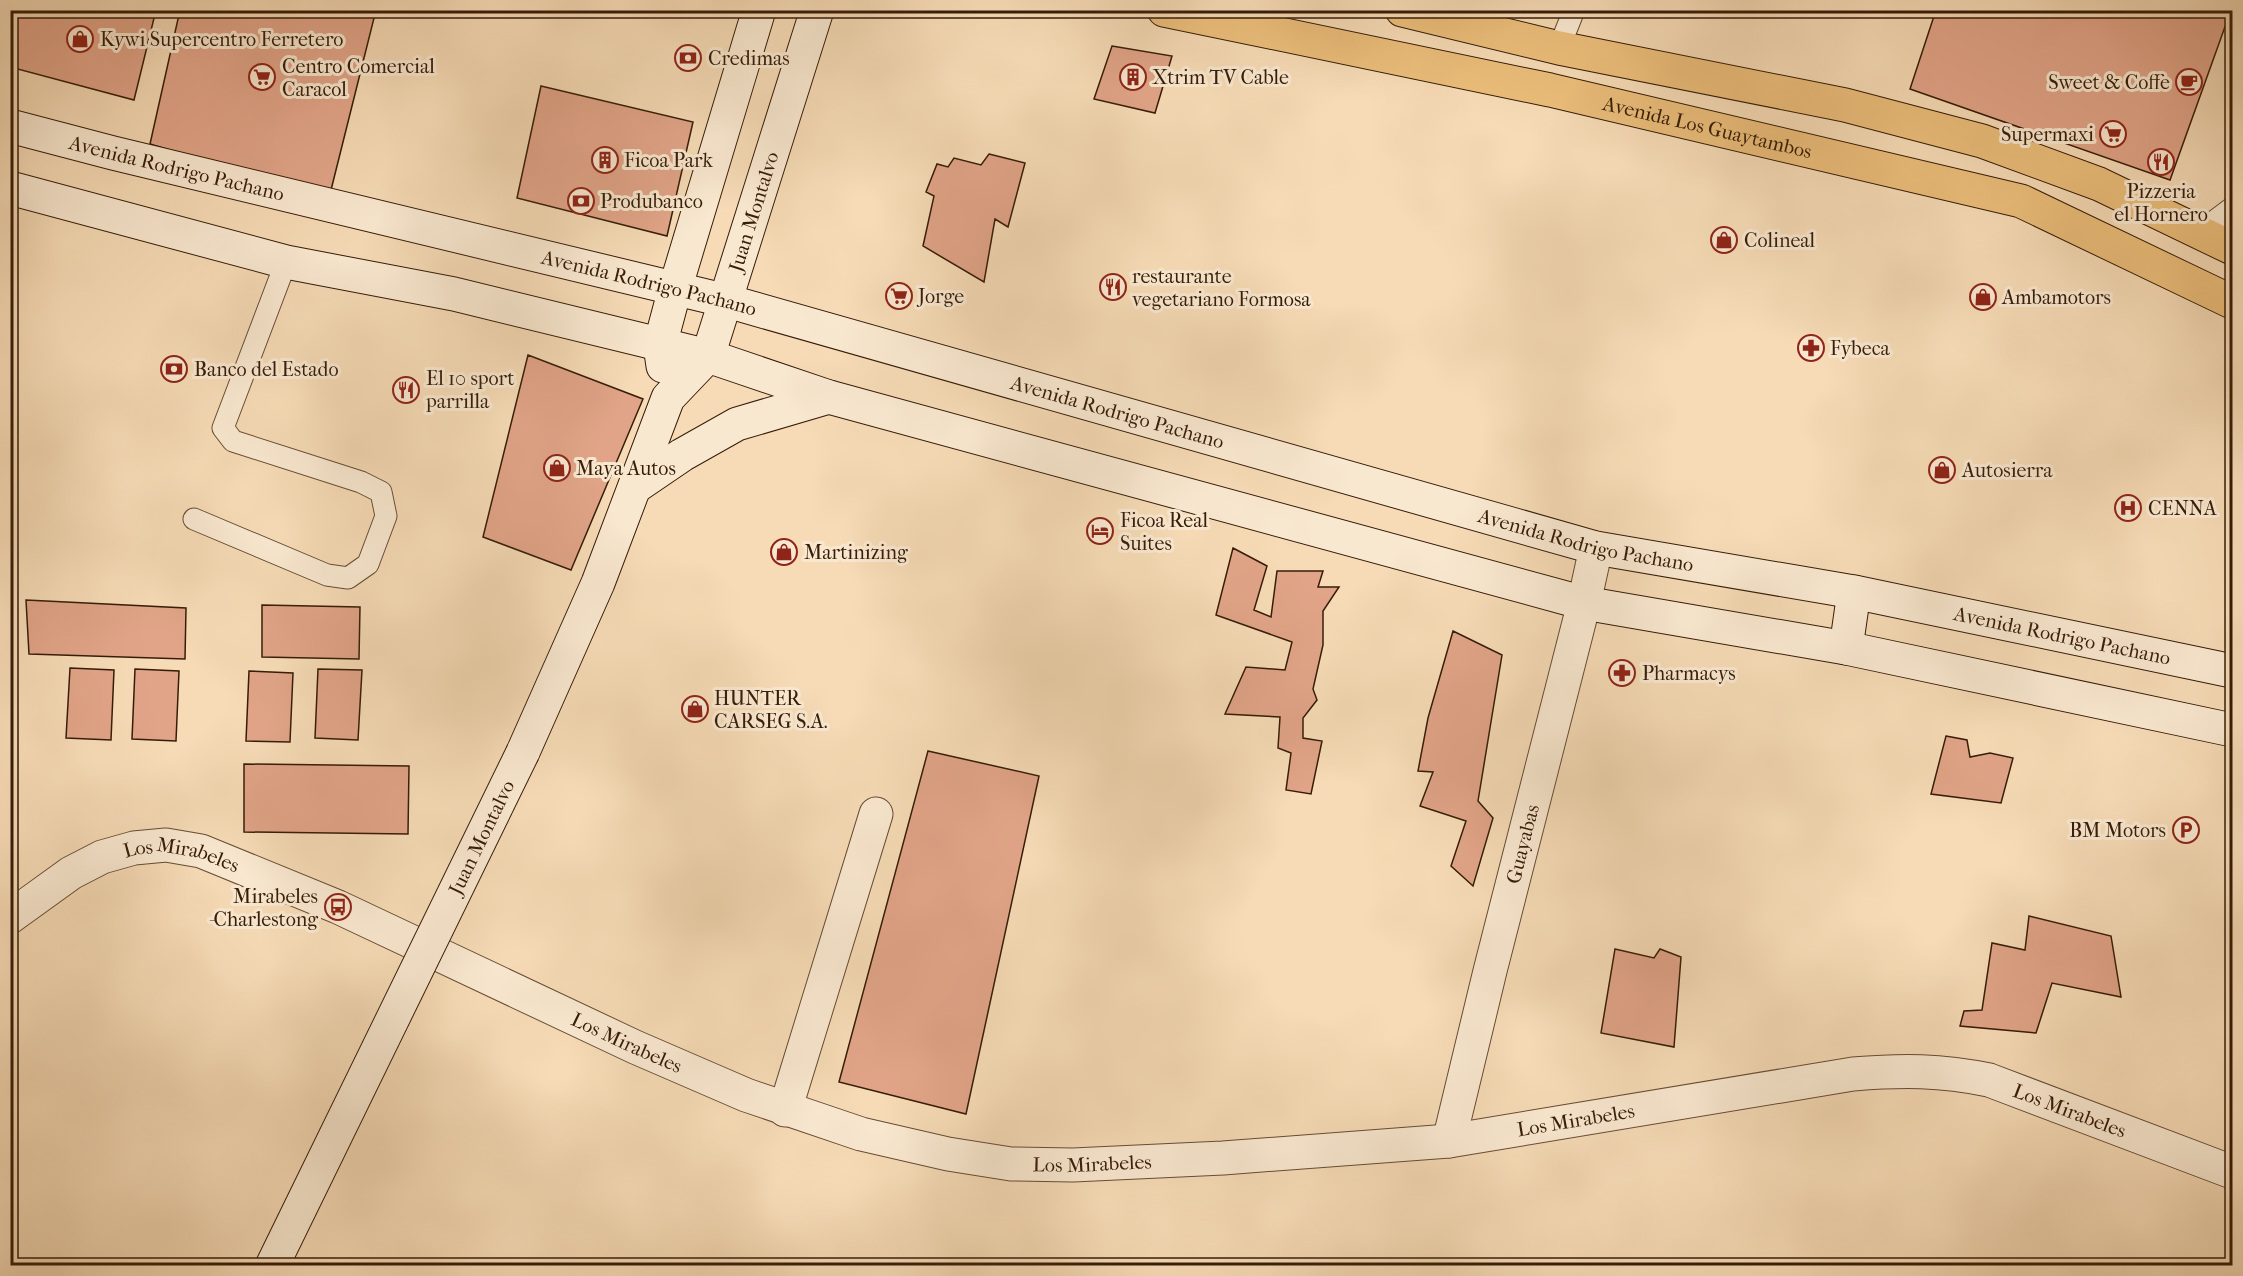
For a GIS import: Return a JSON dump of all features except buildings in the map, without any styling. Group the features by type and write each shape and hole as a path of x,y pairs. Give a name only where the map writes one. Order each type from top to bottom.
{"main road":[{"name":"Juan Montalvo","path":"668,398 660,345 759,10"},
{"name":"Juan Montalvo","path":"272,1266 523,752 598,583 668,398 708,356 817,10"},
{"path":"1402,10 1559,48 1845,105 1982,141 2099,184 2232,248"},
{"name":"Avenida Los Guaytambos","path":"1166,11 1550,90 2021,201 2232,302"},
{"path":"1550,90 1559,48"},
{"name":"Avenida Rodrigo Pachano","path":"10,126 136,159 727,301 1596,548 1854,592 2232,671"},
{"path":"1980,193 1982,141"},
{"path":"10,188 286,262 454,294 708,356 829,397 1584,603 1846,648 2232,730"},
{"path":"634,487 737,424 829,397"},
{"name":"Guayabas","path":"1449,1141 1596,548"},
{"path":"1846,648 1854,592"},
{"path":"785,1110 876,814"},
{"name":"Los Mirabeles","path":"10,917 71,873 102,857 134,848 166,845 201,851 338,907 635,1047 785,1110 861,1134 948,1154 1011,1164 1073,1165 1223,1158 1449,1141 1853,1074 1897,1070 1951,1072 1989,1080 2232,1173"}],"lane":[{"path":"1559,48 1574,10"},
{"path":"2200,232 2232,208"},
{"path":"194,519 327,575 348,578 368,564 386,516 381,492 361,482 233,441 224,428 286,262"}],"place":[{"name":"Kywi Supercentro Ferretero","path":"80,39"},
{"name":"Credimas","path":"688,58"},
{"name":"Centro Comercial Caracol","path":"262,77"},
{"name":"Xtrim TV Cable","path":"1133,77"},
{"name":"Sweet & Coffe","path":"2189,82"},
{"name":"Supermaxi","path":"2113,134"},
{"name":"Ficoa Park","path":"605,160"},
{"name":"Pizzeria el Hornero","path":"2161,162"},
{"name":"Produbanco","path":"581,201"},
{"name":"Colineal","path":"1724,240"},
{"name":"restaurante vegetariano Formosa","path":"1113,287"},
{"name":"Jorge","path":"899,296"},
{"name":"Ambamotors","path":"1983,297"},
{"name":"Fybeca","path":"1811,348"},
{"name":"Banco del Estado","path":"174,369"},
{"name":"El 10 sport parrilla","path":"406,390"},
{"name":"Maya Autos","path":"557,468"},
{"name":"Autosierra","path":"1942,470"},
{"name":"CENNA","path":"2128,508"},
{"name":"Ficoa Real Suites","path":"1100,531"},
{"name":"Martinizing","path":"784,552"},
{"name":"Pharmacys","path":"1622,673"},
{"name":"HUNTER CARSEG S.A.","path":"695,709"},
{"name":"BM Motors","path":"2186,830"},
{"name":"Mirabeles -Charlestong","path":"338,907"}]}
